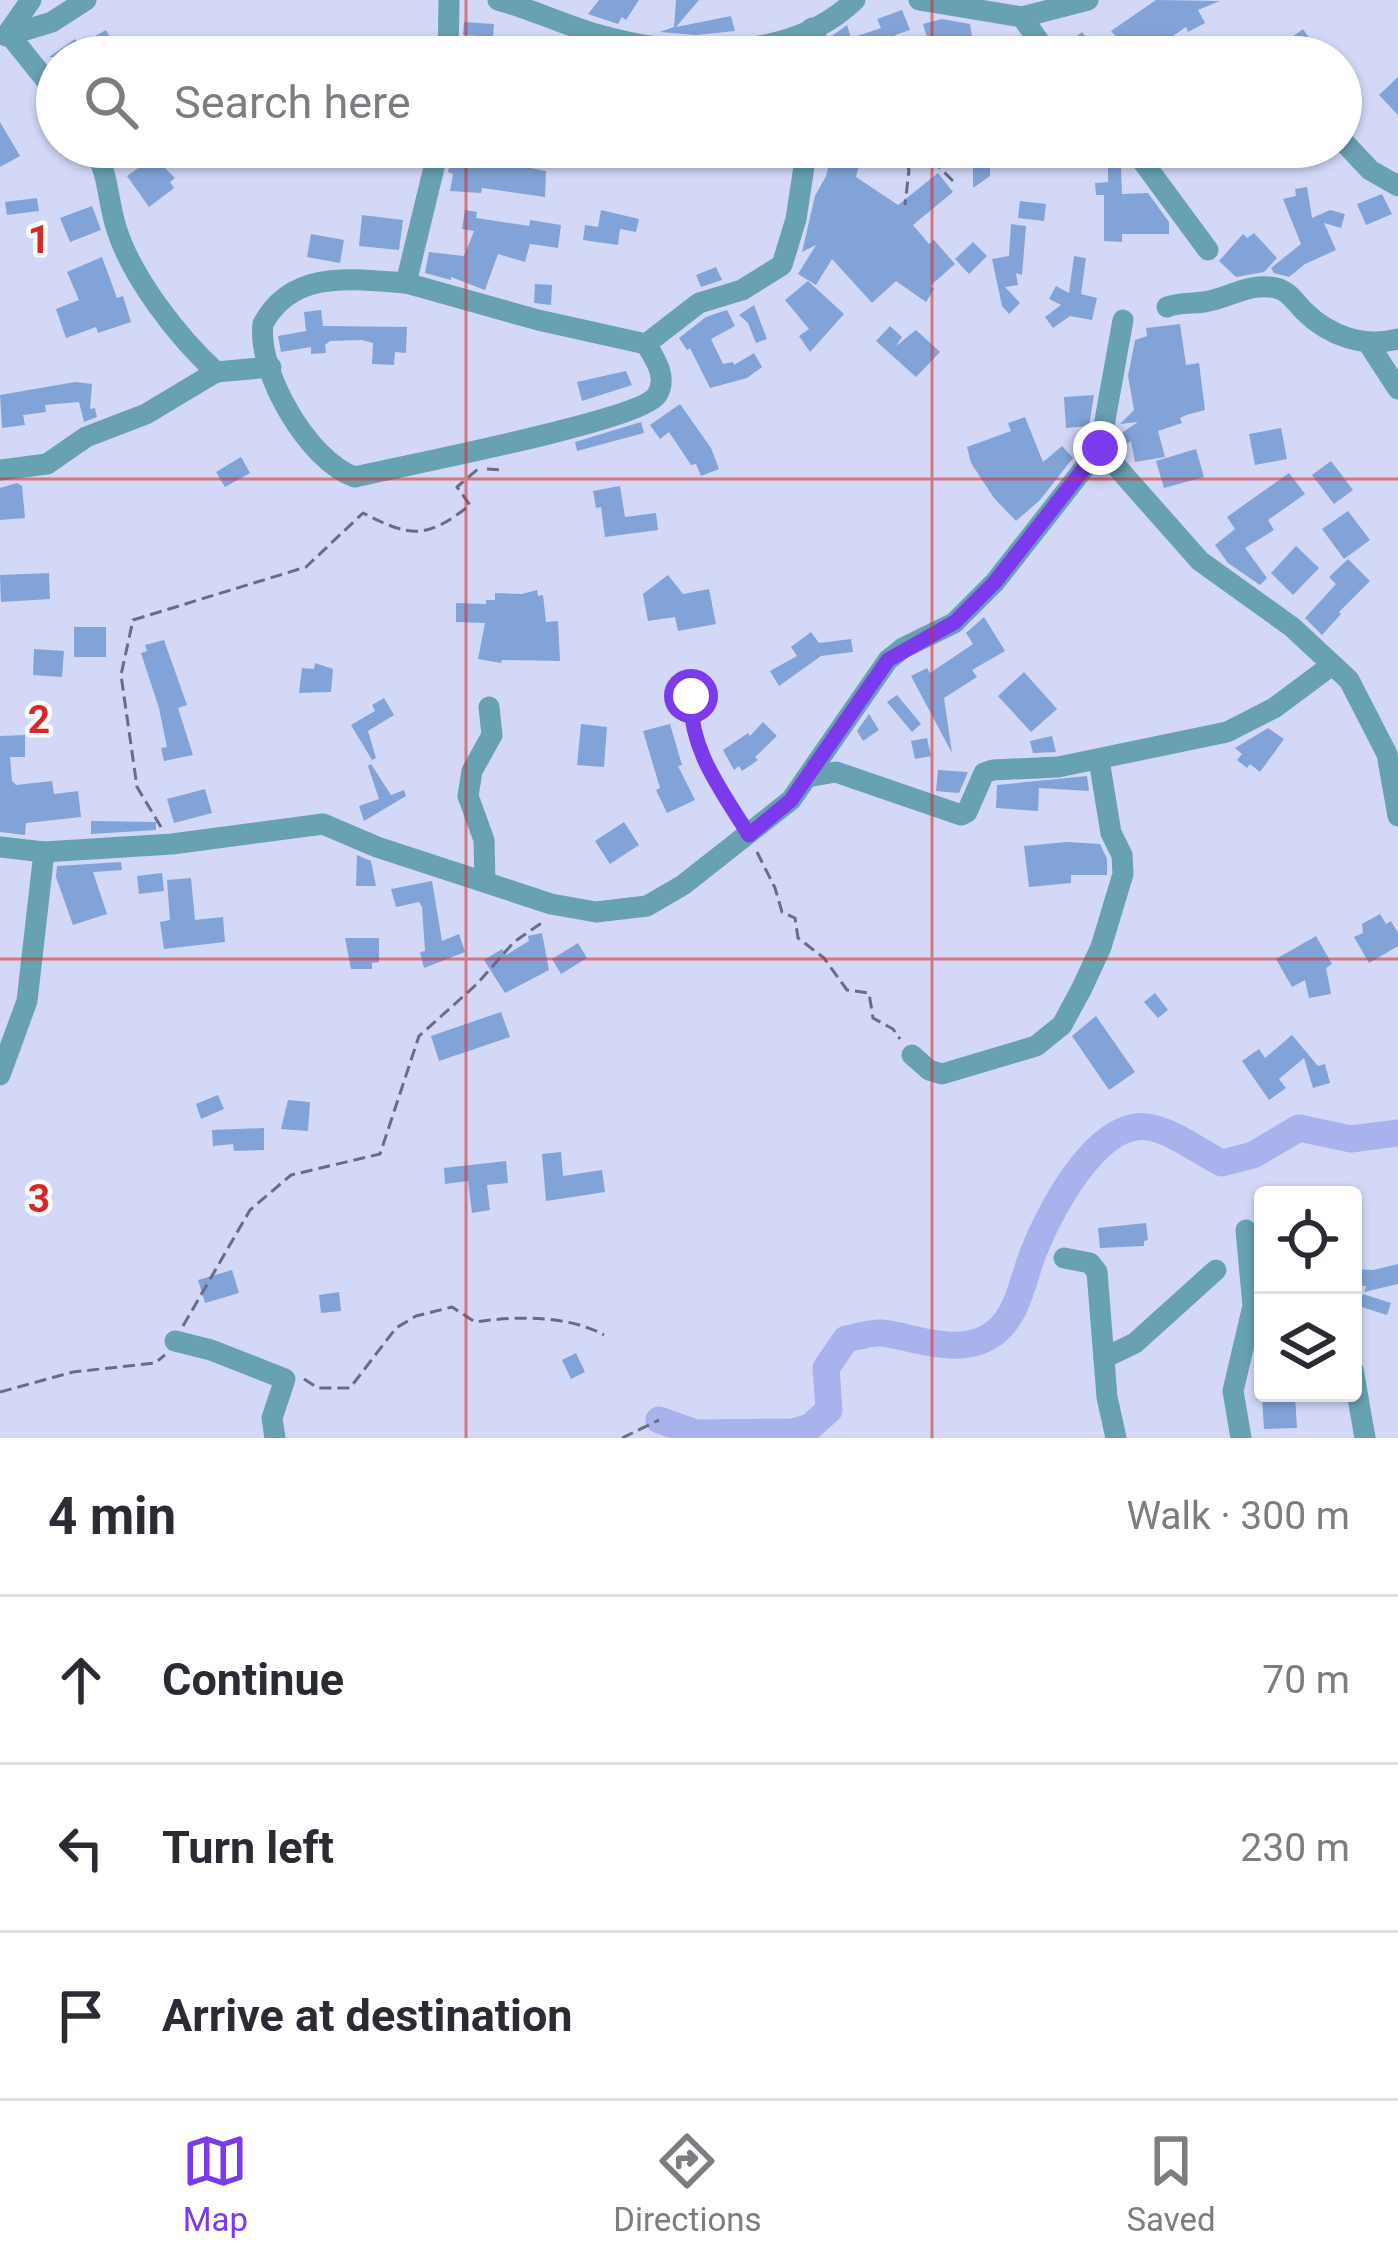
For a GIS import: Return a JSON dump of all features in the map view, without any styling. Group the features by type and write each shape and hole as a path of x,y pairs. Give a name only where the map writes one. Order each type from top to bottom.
{"street":[{"path":"4,39 32,0"},
{"path":"4,39 52,22 86,0"},
{"path":"448,36 449,0"},
{"path":"498,0 610,36"},
{"path":"787,36 812,28 855,0"},
{"path":"920,0 1022,17 1088,0"},
{"path":"1022,17 1035,36"},
{"path":"812,28 815,36"},
{"path":"4,39 36,72"},
{"path":"1362,161 1398,186"},
{"path":"104,168 114,222 130,260 183,341 216,372"},
{"path":"406,283 434,168"},
{"path":"646,344 699,303 742,290 782,265 804,168"},
{"path":"1147,168 1208,250"},
{"path":"329,280 406,283 646,344 659,366 662,382 657,395 646,406 558,431 355,477 338,472 288,411 261,338 263,324 272,306 297,287 329,280"},
{"path":"1167,307 1183,301 1209,302 1254,286 1277,288 1317,322 1368,344 1398,388"},
{"path":"0,847 44,852 172,844 323,824 377,847 551,904 596,912 647,906 682,886 791,800 888,660 955,622 995,582 1100,448 1123,320"},
{"path":"1368,344 1398,339"},
{"path":"0,470 46,464 86,437 146,414 216,372 271,367"},
{"path":"1100,448 1201,562 1292,627 1358,695 1393,755 1398,816"},
{"path":"807,777 836,772 961,815 967,812 984,773 1099,760 1244,726 1332,665"},
{"path":"485,881 484,840 468,796 472,771 492,735 489,706"},
{"path":"912,1055 929,1070 942,1073 1036,1046 1062,1025 1101,947 1124,874 1122,855 1111,832 1099,760"},
{"path":"0,1075 27,1001 44,852"},
{"path":"1240,1438 1233,1390 1253,1306 1246,1230"},
{"path":"1064,1258 1090,1263 1097,1273 1107,1397 1117,1438"},
{"path":"1104,1358 1135,1342 1216,1270"},
{"path":"175,1341 285,1379 272,1418 274,1438"},
{"path":"1359,1402 1365,1438"}],"path":[{"path":"905,205 908,168"},
{"path":"939,168 952,182"},
{"path":"172,844 137,788 121,675 133,620 307,567 363,513 396,530 416,534 447,523 470,505 458,488 479,468 503,470"},
{"path":"691,696 690,722 703,760 749,835 776,888 782,912 794,918 798,938 824,958 847,990 869,993 874,1018 892,1029 912,1055"},
{"path":"0,1392 73,1372 154,1363 175,1341 250,1210 291,1175 380,1154 419,1036 477,984 514,942 544,921 551,904"},
{"path":"285,1379 300,1376 318,1388 350,1388 396,1328 416,1316 452,1307 475,1322 513,1316 604,1335"},
{"path":"622,1438 659,1420"}],"building":[{"path":"599,0 639,0 618,24 588,14"},
{"path":"676,0 699,0 676,27 731,16 735,31 660,32 674,27"},
{"path":"1156,0 1220,1 1198,10 1205,23 1188,32 1186,27 1173,36 1116,36 1111,31"},
{"path":"902,10 910,30 895,36 857,36 881,28 877,19"},
{"path":"942,19 970,24 972,36 926,36 923,24"},
{"path":"464,22 494,24 493,36 463,35"},
{"path":"847,25 850,36 832,36"},
{"path":"1398,77 1398,115 1379,95"},
{"path":"0,122 20,156 0,167"},
{"path":"138,168 165,168 175,178 170,182 174,188 149,207 127,176"},
{"path":"449,168 546,171 545,197 482,188 481,193 450,191 453,174"},
{"path":"828,168 858,168 856,177 898,205 938,173 953,192 913,225 955,264 930,286 934,289 926,302 896,281 872,303 832,259 816,285 798,274 816,245 802,252 815,196"},
{"path":"973,168 990,168 990,176 973,188"},
{"path":"1108,168 1121,168 1122,194 1148,193 1169,222 1169,234 1122,234 1122,242 1104,241 1104,195 1096,195 1095,183 1108,182"},
{"path":"1307,187 1312,218 1330,210 1345,214 1341,228 1324,223 1336,250 1289,277 1274,273 1271,268 1301,244 1283,199"},
{"path":"1382,194 1392,214 1366,225 1357,204"},
{"path":"37,198 39,211 7,215 5,202"},
{"path":"1020,201 1046,204 1044,221 1018,218"},
{"path":"92,206 101,230 70,242 60,218"},
{"path":"465,210 477,212 476,218 529,226 530,220 561,225 558,248 530,244 525,262 498,254 485,290 425,273 429,252 464,256 474,231 462,229"},
{"path":"601,210 639,219 636,232 620,229 618,245 583,240 585,225 598,227"},
{"path":"362,215 403,220 399,250 359,246"},
{"path":"1011,224 1026,226 1022,275 1016,273 1018,285 1005,287 1020,303 1009,314 1002,306 992,259 1009,256"},
{"path":"1254,233 1277,258 1264,272 1236,277 1219,261 1243,234 1247,238"},
{"path":"311,234 344,240 340,263 307,257"},
{"path":"973,242 987,256 969,274 955,259"},
{"path":"1074,256 1086,258 1081,294 1097,298 1092,320 1070,316 1053,328 1045,317 1061,305 1049,299 1056,286 1069,293"},
{"path":"102,257 131,322 66,338 56,309 79,300 67,272"},
{"path":"716,267 722,280 701,287 696,275"},
{"path":"808,281 844,314 810,352 799,336 809,329 785,300"},
{"path":"535,284 552,285 551,305 534,303"},
{"path":"754,305 767,339 756,343 739,315"},
{"path":"321,310 323,326 407,327 406,353 395,352 394,365 372,364 373,343 362,340 330,341 326,353 311,354 311,347 281,352 278,336 306,331 304,312"},
{"path":"727,310 735,326 711,339 723,364 734,365 754,353 762,367 747,378 710,388 690,348 679,338 706,317"},
{"path":"1180,324 1186,365 1199,363 1205,410 1158,431 1165,457 1135,462 1131,441 1121,449 1116,443 1117,436 1138,422 1120,424 1134,410 1128,376 1135,340 1147,336 1146,328"},
{"path":"890,326 902,337 896,346 916,330 940,352 916,377 876,341"},
{"path":"626,371 632,385 582,401 577,382"},
{"path":"75,382 92,384 90,409 95,408 97,417 84,422 79,402 45,405 46,412 23,415 25,425 2,428 0,395"},
{"path":"1094,395 1089,426 1066,428 1064,397"},
{"path":"680,404 711,448 719,469 701,476 669,432 660,439 650,425"},
{"path":"1025,417 1043,462 1062,446 1073,458 1040,500 1016,521 994,498 971,463 967,447 1011,431 1008,423"},
{"path":"641,422 644,433 577,451 575,442"},
{"path":"1281,428 1287,459 1255,465 1249,434"},
{"path":"1196,449 1204,477 1164,488 1156,461"},
{"path":"241,457 250,473 225,487 216,472"},
{"path":"1331,461 1353,490 1334,504 1312,475"},
{"path":"1289,473 1305,494 1268,520 1274,530 1245,548 1267,578 1260,585 1228,563 1215,545 1235,529 1227,517"},
{"path":"22,486 25,518 0,520 0,488"},
{"path":"620,486 625,517 656,513 658,530 605,537 601,507 596,508 593,491"},
{"path":"1348,511 1370,540 1344,559 1322,529"},
{"path":"1296,546 1319,568 1293,595 1271,573"},
{"path":"1348,559 1370,581 1322,635 1305,618 1336,584 1329,577"},
{"path":"49,573 50,599 1,602 0,575"},
{"path":"668,575 683,594 709,589 716,624 678,631 675,617 648,621 643,594"},
{"path":"537,590 538,596 543,595 546,622 558,621 560,661 478,659 485,623 456,622 456,603 486,604 486,600 495,600 495,593"},
{"path":"984,617 1005,651 972,670 977,677 944,698 952,753 911,676 927,668 930,673 973,644 966,633"},
{"path":"74,627 106,627 106,657 74,657"},
{"path":"811,632 819,643 851,639 853,652 821,656 779,686 770,671 797,656 791,647"},
{"path":"164,640 187,705 178,708 193,755 164,761 161,748 167,747 159,708 141,653 147,651 145,645"},
{"path":"34,649 64,651 62,677 33,675"},
{"path":"315,663 333,669 331,692 299,693 302,668 314,669"},
{"path":"1024,672 1057,709 1031,732 998,696"},
{"path":"897,695 921,724 912,732 887,702"},
{"path":"384,698 394,715 368,731 376,758 372,760 351,725 375,711 372,705"},
{"path":"869,714 879,730 863,741 857,731"},
{"path":"763,722 777,736 755,757 758,760 742,771 739,766 734,770 723,750 750,736"},
{"path":"581,724 607,727 604,767 577,765"},
{"path":"670,724 682,765 678,766 695,800 667,813 656,790 660,788 643,731"},
{"path":"1268,728 1284,739 1260,772 1250,764 1247,768 1237,760 1242,754 1235,748"},
{"path":"25,735 25,757 10,757 12,781 16,785 52,781 54,794 78,791 81,817 26,823 25,835 0,832 0,736"},
{"path":"1052,736 1056,752 1033,753 1030,741"},
{"path":"927,738 931,756 915,759 911,741"},
{"path":"371,764 391,795 404,790 406,796 364,821 359,806 379,799"},
{"path":"938,770 968,772 959,793 936,791"},
{"path":"1087,776 1089,791 1039,788 1038,811 996,808 997,785"},
{"path":"205,789 212,813 174,823 167,799"},
{"path":"91,821 156,822 156,830 91,834"},
{"path":"624,822 639,845 610,864 595,841"},
{"path":"1100,844 1107,875 1071,875 1071,883 1029,887 1024,846"},
{"path":"357,855 371,861 376,886 356,886"},
{"path":"121,862 122,870 93,872 107,914 73,925 56,877 57,866"},
{"path":"162,873 164,891 139,894 137,876"},
{"path":"191,878 195,920 223,917 225,942 164,949 160,922 170,920 167,880"},
{"path":"432,881 442,941 459,934 465,952 424,968 422,907 419,902 396,907 391,889"},
{"path":"1380,914 1398,933 1398,946 1369,963 1354,937 1363,933 1362,924"},
{"path":"542,933 549,970 505,993 484,960 502,949 506,955 529,941 528,936"},
{"path":"1316,936 1332,964 1326,968 1331,994 1309,998 1305,980 1292,987 1276,959"},
{"path":"345,938 379,938 379,962 372,963 372,969 351,969"},
{"path":"578,943 587,958 561,974 552,959"},
{"path":"1155,993 1168,1010 1158,1018 1144,1002"},
{"path":"501,1012 510,1037 439,1061 431,1036"},
{"path":"1096,1016 1135,1072 1109,1090 1072,1036"},
{"path":"1292,1035 1318,1066 1325,1064 1330,1083 1313,1088 1304,1058 1279,1079 1286,1088 1269,1100 1242,1061 1259,1049 1265,1058"},
{"path":"218,1095 224,1109 201,1119 196,1104"},
{"path":"288,1100 310,1102 308,1131 281,1129"},
{"path":"264,1128 264,1150 213,1146 212,1130"},
{"path":"561,1152 563,1176 602,1170 605,1192 546,1201 542,1154"},
{"path":"506,1161 508,1183 487,1185 490,1210 472,1213 468,1181 445,1184 444,1168"},
{"path":"1146,1223 1144,1246 1100,1248 1098,1228"},
{"path":"1398,1264 1398,1284 1364,1292 1362,1269"},
{"path":"232,1270 239,1293 205,1303 198,1280"},
{"path":"339,1292 341,1311 321,1313 319,1295"},
{"path":"1362,1297 1391,1303 1387,1315 1362,1307"},
{"path":"576,1353 585,1372 571,1379 562,1360"},
{"path":"1262,1402 1295,1402 1297,1428 1264,1429"}],"waterway":[{"path":"659,1420 696,1433 793,1432 810,1427 829,1410 826,1368 846,1339 878,1333 956,1345 997,1331 1010,1315 1039,1239 1062,1195 1092,1154 1129,1129 1157,1129 1222,1163 1253,1155 1299,1128 1351,1139 1398,1133"}],"route":[{"path":"691,696 690,722 703,760 749,835 791,800 888,660 955,622 995,582 1100,448"}]}
